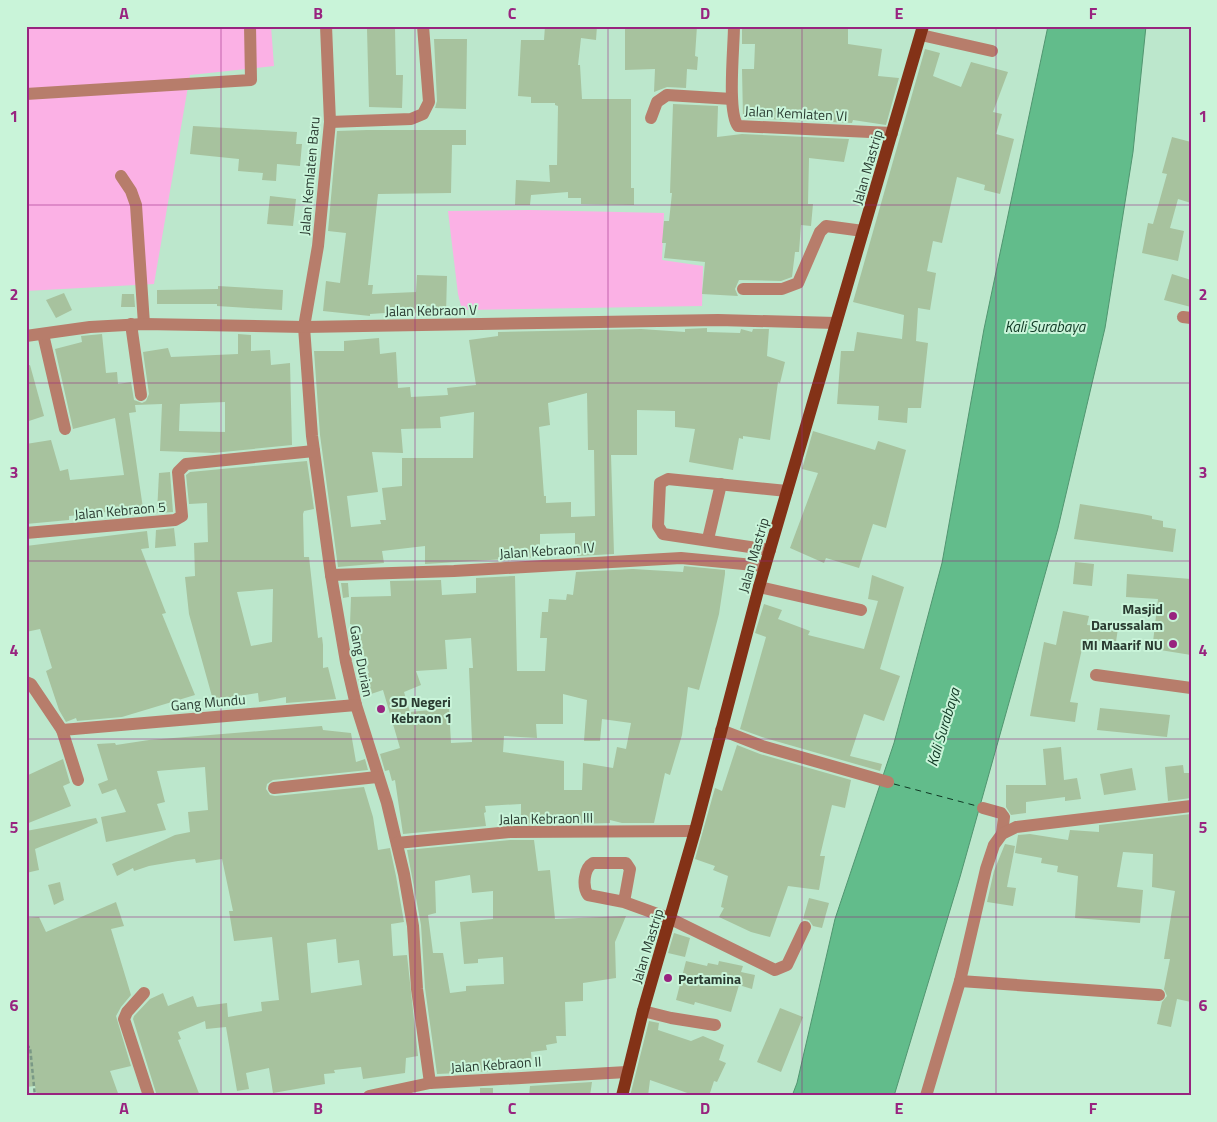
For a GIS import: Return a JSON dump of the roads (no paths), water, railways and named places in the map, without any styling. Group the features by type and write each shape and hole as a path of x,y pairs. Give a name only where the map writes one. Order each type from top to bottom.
{"main road":[{"name":"Jalan Mastrip","path":"622,1096 626,1072 643,1011 696,831 759,587 922,31"}],"street":[{"path":"26,94 251,80 250,26"},
{"name":"Jalan Kemlaten Baru","path":"304,327 318,246 330,122 326,26"},
{"path":"330,122 411,119 423,114 430,102 423,26"},
{"name":"Jalan Kemlaten VI","path":"734,26 732,98 735,122 738,126 892,133"},
{"path":"922,31 992,51"},
{"path":"651,118 657,102 667,95 732,98"},
{"path":"121,176 132,191 136,205 144,324"},
{"path":"743,290 782,289 798,283 820,232 826,226 864,231"},
{"name":"Jalan Kebraon V","path":"26,336 90,327 131,324 304,327 718,320 836,323"},
{"path":"131,324 141,394"},
{"name":"Gang Durian","path":"304,327 314,451 331,575 356,705 377,777 387,803 413,926 417,989 430,1083"},
{"path":"43,334 65,429"},
{"name":"Jalan Kebraon 5","path":"26,533 175,520 182,516 178,472 186,464 314,451"},
{"path":"770,550 708,539 663,534 658,526 660,483 668,479 787,491"},
{"path":"708,539 720,484"},
{"name":"Jalan Kebraon IV","path":"331,575 454,571 681,558 766,566"},
{"path":"759,587 862,610"},
{"path":"1096,675 1191,688"},
{"path":"26,682 31,684 62,730 78,780"},
{"name":"Gang Mundu","path":"62,730 356,705"},
{"path":"721,730 762,746 888,782"},
{"path":"274,788 377,777"},
{"path":"1002,834 1016,827 1191,806"},
{"path":"926,1096 960,981 986,869 994,845 1002,834 1004,823 1001,813 983,808"},
{"name":"Jalan Kebraon III","path":"397,844 510,832 696,831"},
{"path":"624,902 671,919 775,970 787,964 805,928"},
{"path":"960,981 1159,995"},
{"path":"144,993 124,1018 149,1096"},
{"path":"643,1011 671,1018 715,1025"},
{"name":"Jalan Kebraon II","path":"369,1096 430,1083 626,1072"}],"water":[{"name":"Kali Surabaya","path":"1048,26 1146,26 1133,152 1105,328 1058,528 960,877 894,1096 792,1096 797,1083 835,919 894,743 942,563 984,329"}],"place":[{"name":"Masjid Darussalam","path":"1173,616"},
{"name":"MI Maarif NU","path":"1173,644"},
{"name":"SD Negeri Kebraon 1","path":"381,709"},
{"name":"Pertamina","path":"668,978"}]}
